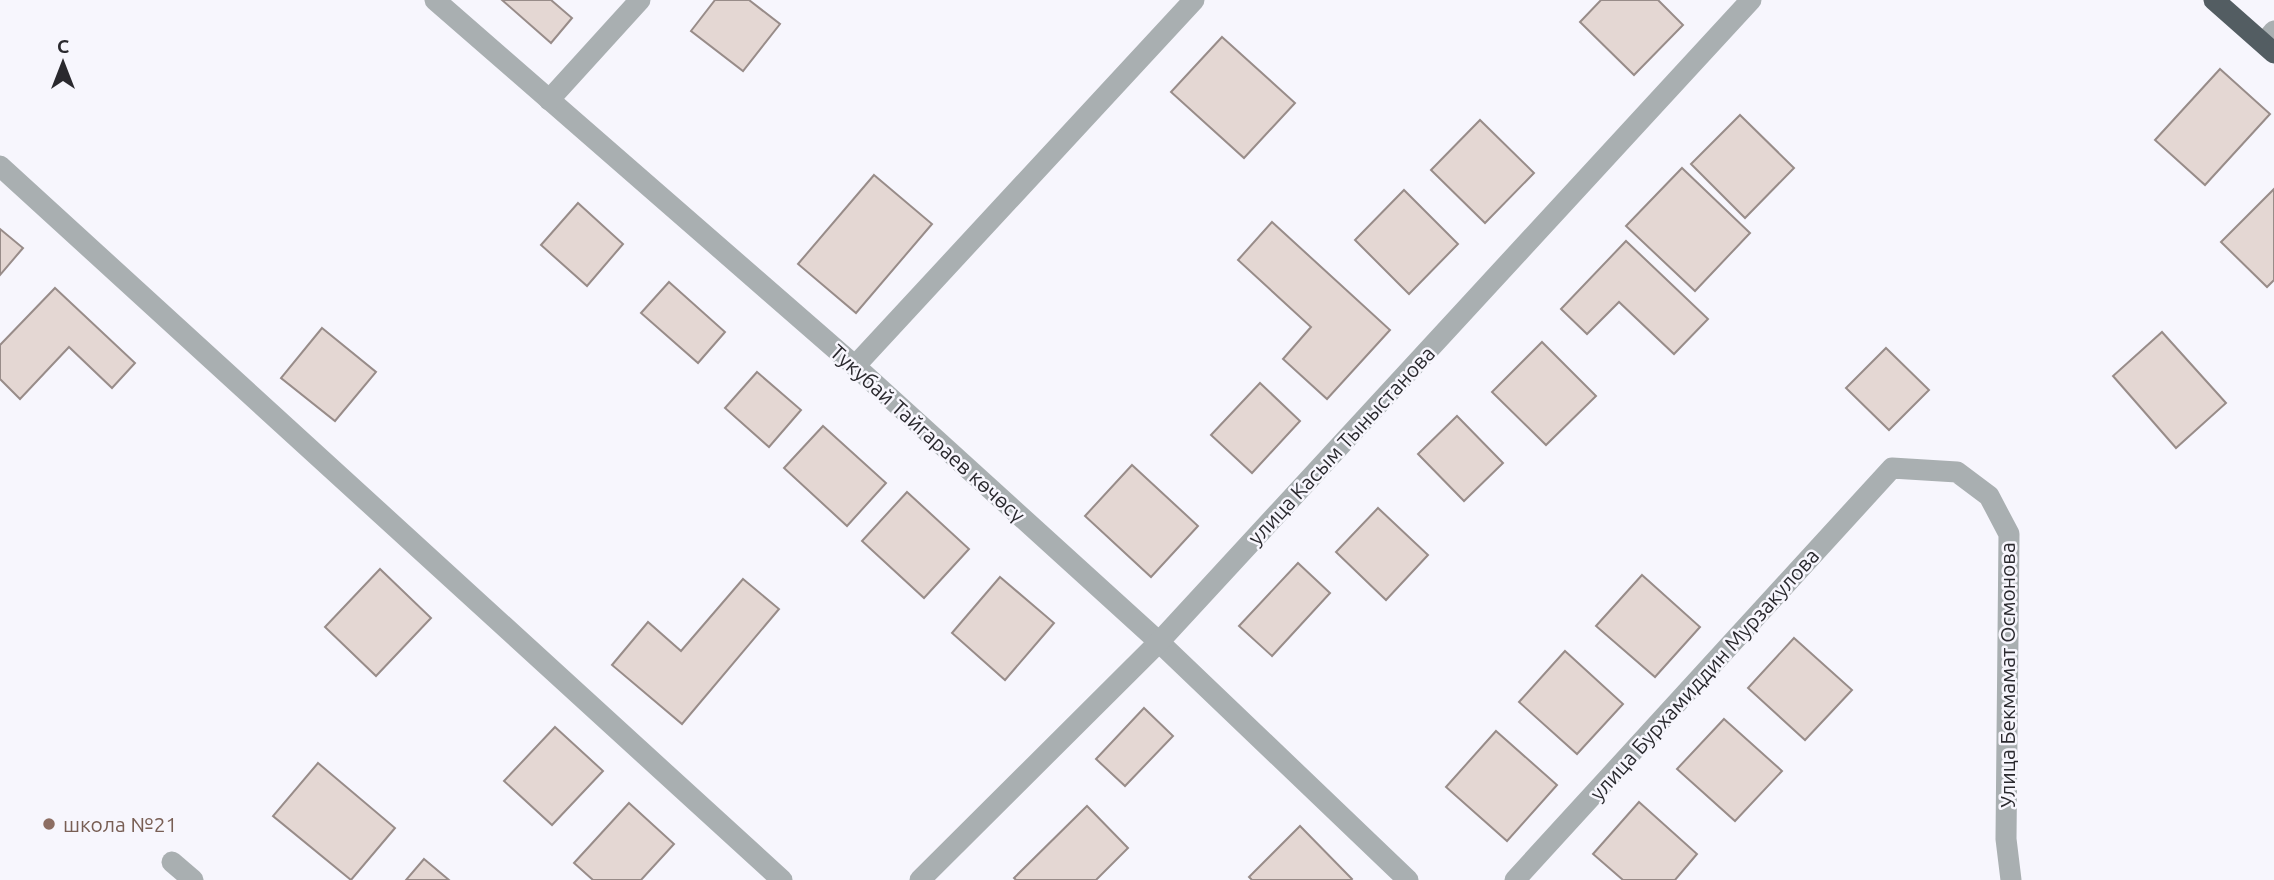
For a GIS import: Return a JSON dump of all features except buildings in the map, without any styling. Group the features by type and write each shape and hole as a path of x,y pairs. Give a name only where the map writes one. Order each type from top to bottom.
{"highway":[{"path":"2214,0 2271,42"}],"street":[{"name":"Тукубай Тайгараев көчөсү","path":"435,0 855,366 1159,642 1408,880"},
{"path":"549,100 640,0"},
{"path":"855,366 1194,0"},
{"name":"улица Касым Тыныстанова","path":"920,880 1159,642 1751,0"},
{"path":"0,166 782,880"},
{"name":"улица Бурхамиддин Мурзакулова","path":"1515,880 1892,468"},
{"name":"Улица Бекмамат Осмонова","path":"1892,468 1956,472 1989,496 2009,534 2006,839 2011,880"},
{"path":"172,862 192,880"}],"place":[{"name":"школа №21","path":"49,824"}]}
